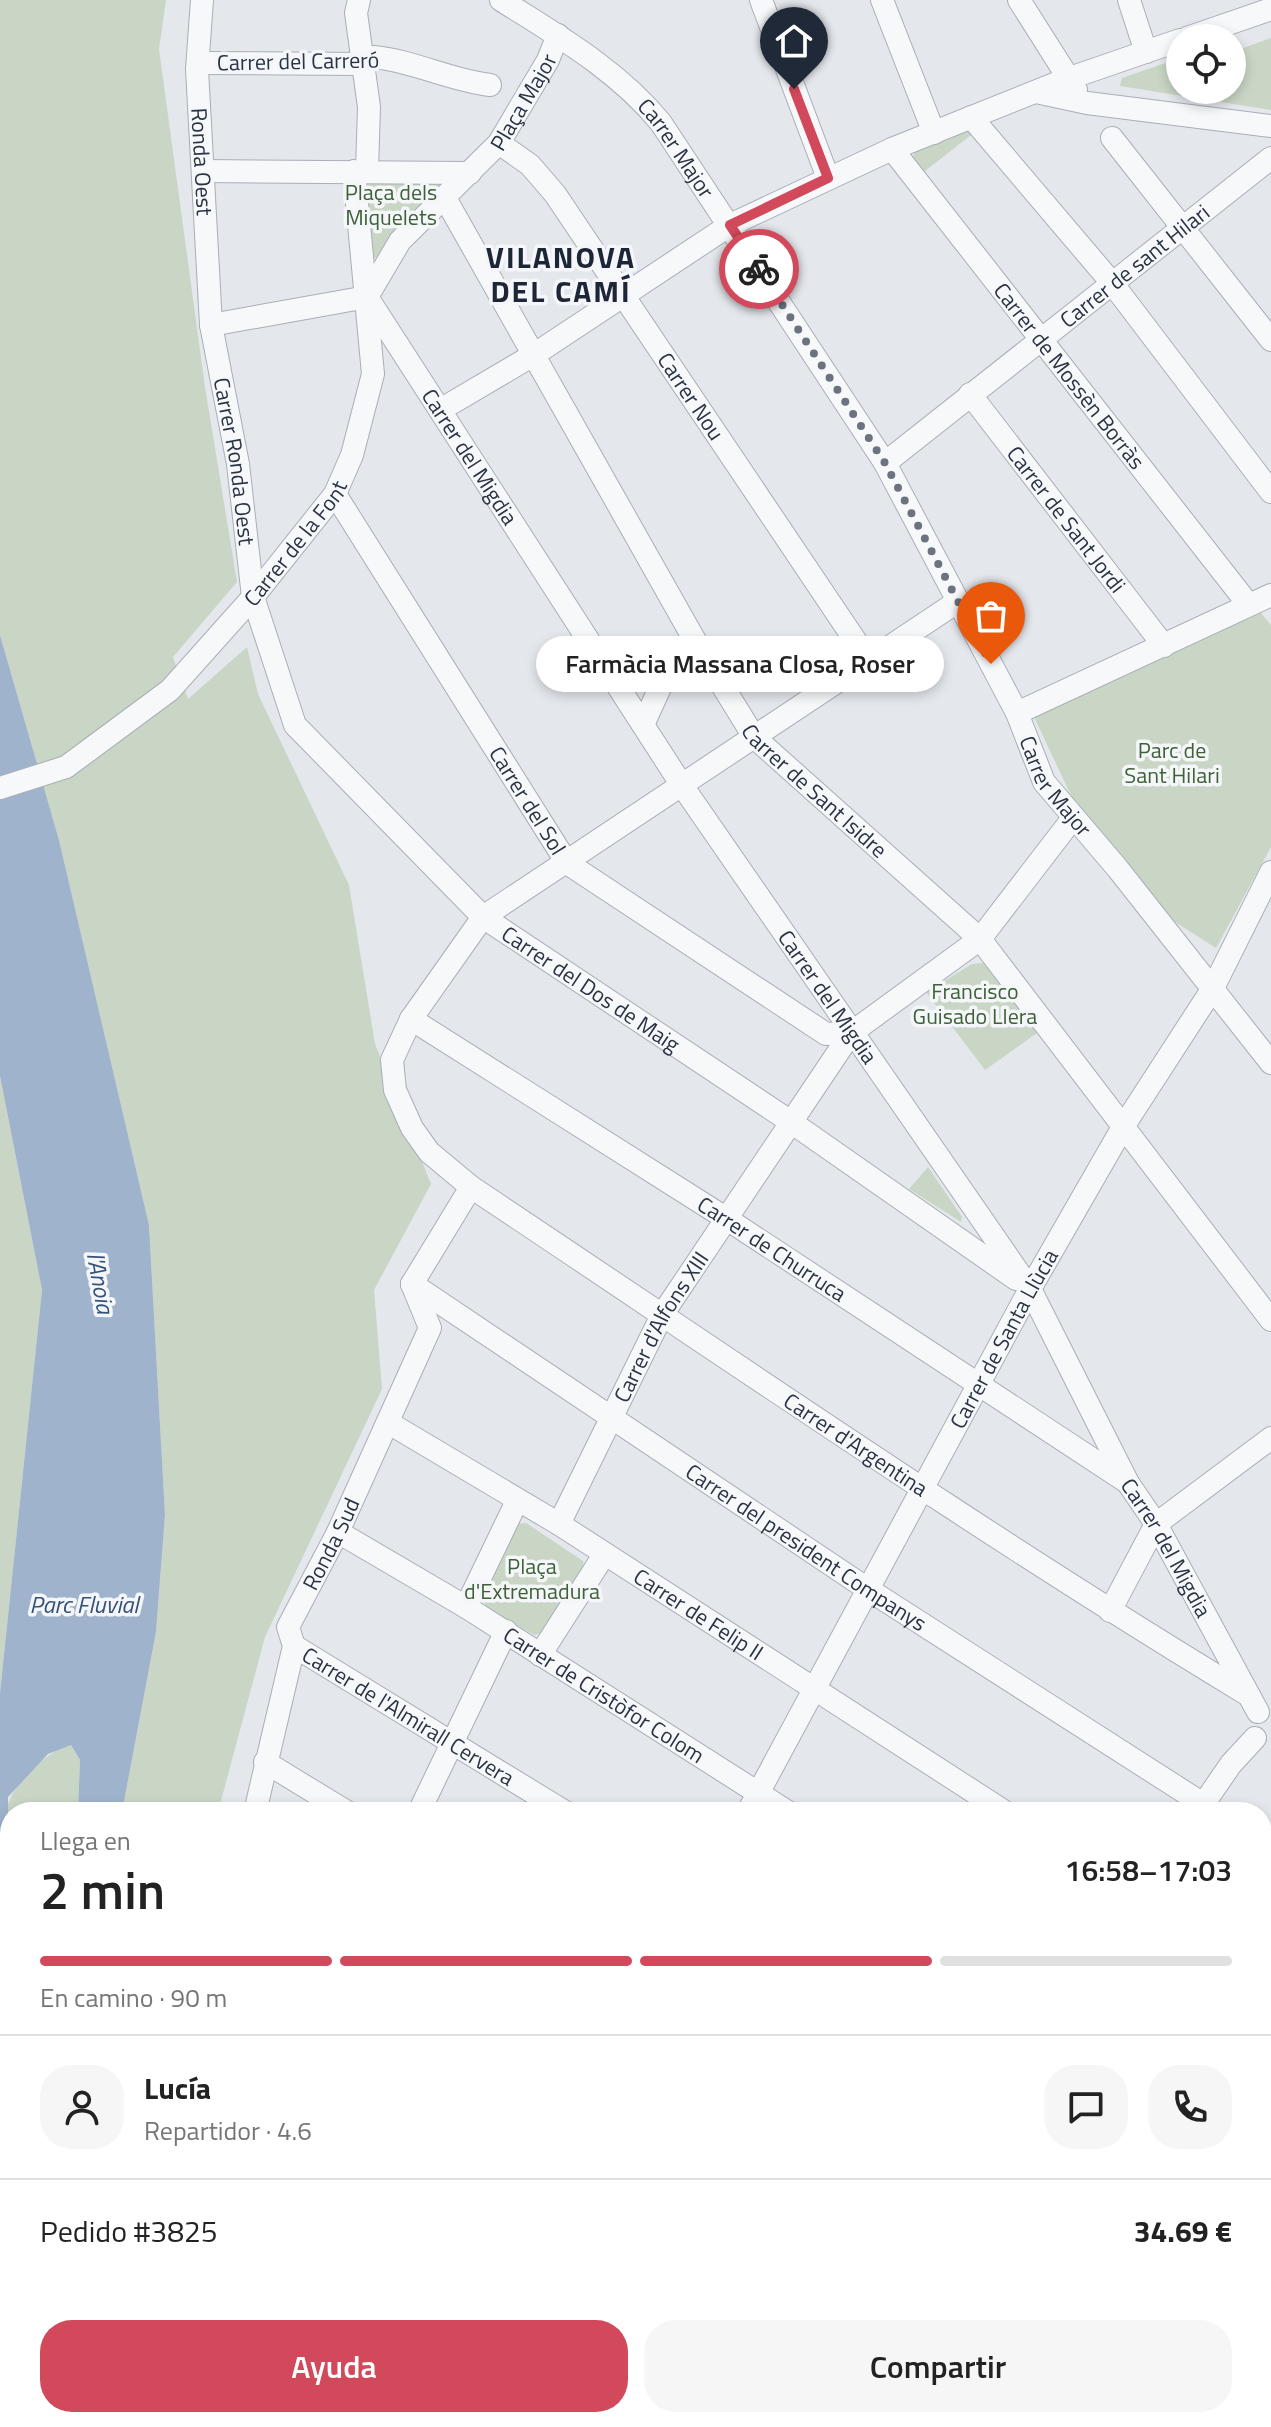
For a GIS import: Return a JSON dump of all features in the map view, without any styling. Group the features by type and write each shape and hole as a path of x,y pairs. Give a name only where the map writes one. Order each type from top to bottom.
{"street":[{"name":"Ronda Oest","path":"202,0 198,63 211,325"},
{"name":"Carrer de la Font","path":"0,788 63,769 170,690 253,597 335,494 352,455 373,374 360,171 369,107 356,13 359,0"},
{"name":"Carrer Major","path":"501,0 558,35 637,94 730,225 885,463 1017,713 1044,782 1271,1063"},
{"path":"761,0 828,178"},
{"path":"882,0 934,133"},
{"path":"1019,0 1067,79 1087,103"},
{"path":"1129,0 1146,52"},
{"path":"1215,24 1246,9 1271,9"},
{"name":"Plaça Major","path":"476,168 499,143 548,60 558,35"},
{"path":"440,410 535,354 730,225 892,149 1067,79 1166,45"},
{"name":"Carrer del Carreró","path":"198,63 363,64 374,57 398,60 432,73 492,88 518,109"},
{"path":"1110,106 1098,92 1096,83 1113,63"},
{"path":"1036,92 1087,103 1271,126"},
{"path":"971,117 1112,283 1271,492"},
{"path":"1112,138 1271,340"},
{"name":"Carrer Nou","path":"499,143 530,165 555,194 869,661"},
{"name":"Carrer de Mossèn Borràs","path":"892,149 1248,604"},
{"name":"Carrer de sant Hilari","path":"885,463 1038,339 1271,158"},
{"path":"203,171 476,168"},
{"path":"211,325 367,297 400,241 476,168"},
{"name":"Carrer de Sant Isidre","path":"445,198 698,646 754,737 980,939 1271,1320"},
{"name":"Carrer del Migdia","path":"367,297 681,784 1030,1289 1128,1483 1156,1524 1245,1693 1265,1710"},
{"name":"Carrer Ronda Oest","path":"211,325 238,464 253,597"},
{"name":"Carrer de Sant Jordi","path":"970,394 1164,646"},
{"name":"Carrer del Sol","path":"335,494 567,863 826,1034 851,1033"},
{"path":"1017,713 1271,595"},
{"name":"Carrer del Dos de Maig","path":"253,597 295,725 483,917 791,1122 1030,1289"},
{"path":"483,917 957,602"},
{"path":"643,725 667,672 698,646"},
{"name":"Carrer d'Alfons XIII","path":"559,1524 662,1315 851,1033 980,939 1073,818"},
{"name":"Carrer de Santa Llùcia","path":"755,1802 866,1588 924,1490 1030,1289 1123,1127 1213,988 1271,872"},
{"name":"Carrer d'Argentina","path":"483,917 411,1019 392,1060 395,1090 420,1140 450,1172 924,1490 1110,1611 1245,1693"},
{"name":"Carrer de Churruca","path":"411,1019 727,1219 1128,1483"},
{"path":"412,1284 471,1187"},
{"name":"Carrer del president Companys","path":"412,1284 1192,1802"},
{"name":"Ronda Sud","path":"257,1802 294,1646 288,1627 338,1532 430,1328 412,1284"},
{"name":"Carrer de Felip II","path":"389,1423 559,1524 990,1802"},
{"path":"1110,1611 1156,1524 1271,1438"},
{"path":"466,1607 517,1501"},
{"name":"Carrer de Cristòfor Colom","path":"338,1532 506,1631 753,1802"},
{"path":"540,1655 604,1555"},
{"path":"424,1802 506,1631"},
{"name":"Carrer de l'Almirall Cervera","path":"294,1646 549,1802"},
{"path":"1205,1802 1231,1764 1263,1743 1251,1721 1265,1710"},
{"path":"265,1762 331,1802"}],"green space":[{"path":"0,0 166,0 159,49 205,387 237,582 173,657 188,699 247,647 258,694 349,885 375,1044 431,1184 374,1290 382,1389 265,1637 221,1802 124,1802 156,1632 165,1515 149,1225 59,840 0,635"},
{"path":"1271,38 1271,110 1233,104 1246,104 1246,47"},
{"path":"1166,63 1166,93 1120,86 1122,78"},
{"path":"973,126 976,131 920,175 910,161 918,147"},
{"name":"Plaça dels Miquelets","path":"455,177 370,263 361,178"},
{"name":"Parc de Sant Hilari","path":"1260,612 1271,625 1271,847 1216,948 1167,917 1075,804 1034,717"},
{"name":"Francisco Guisado Llera","path":"972,964 988,966 1037,1033 985,1070 926,992"},
{"path":"0,1076 42,1290 0,1693"},
{"path":"928,1167 962,1217 961,1222 909,1189"},
{"name":"Plaça d'Extremadura","path":"526,1523 583,1561 584,1571 544,1632 535,1635 488,1610 481,1597 516,1524"},
{"path":"71,1745 80,1760 78,1802 9,1802 30,1772 62,1748"}],"water":[{"name":"Parc Fluvial","path":"0,635 59,840 149,1225 165,1515 156,1632 124,1802 78,1802 80,1760 71,1745 48,1754 8,1797 8,1802 0,1802 0,1693 42,1290 0,1076"}],"way so far":[{"path":"759,269 885,463 991,664"}],"place":[{"name":"Farmàcia Massana Closa, Roser","path":"991,664"}],"district":[{"name":"VILANOVA DEL CAMÍ","path":"561,275"}],"route":[{"path":"759,269 730,225 828,178 794,89"}],"water label":[{"name":"l'Anoia","path":"100,1283"}]}
